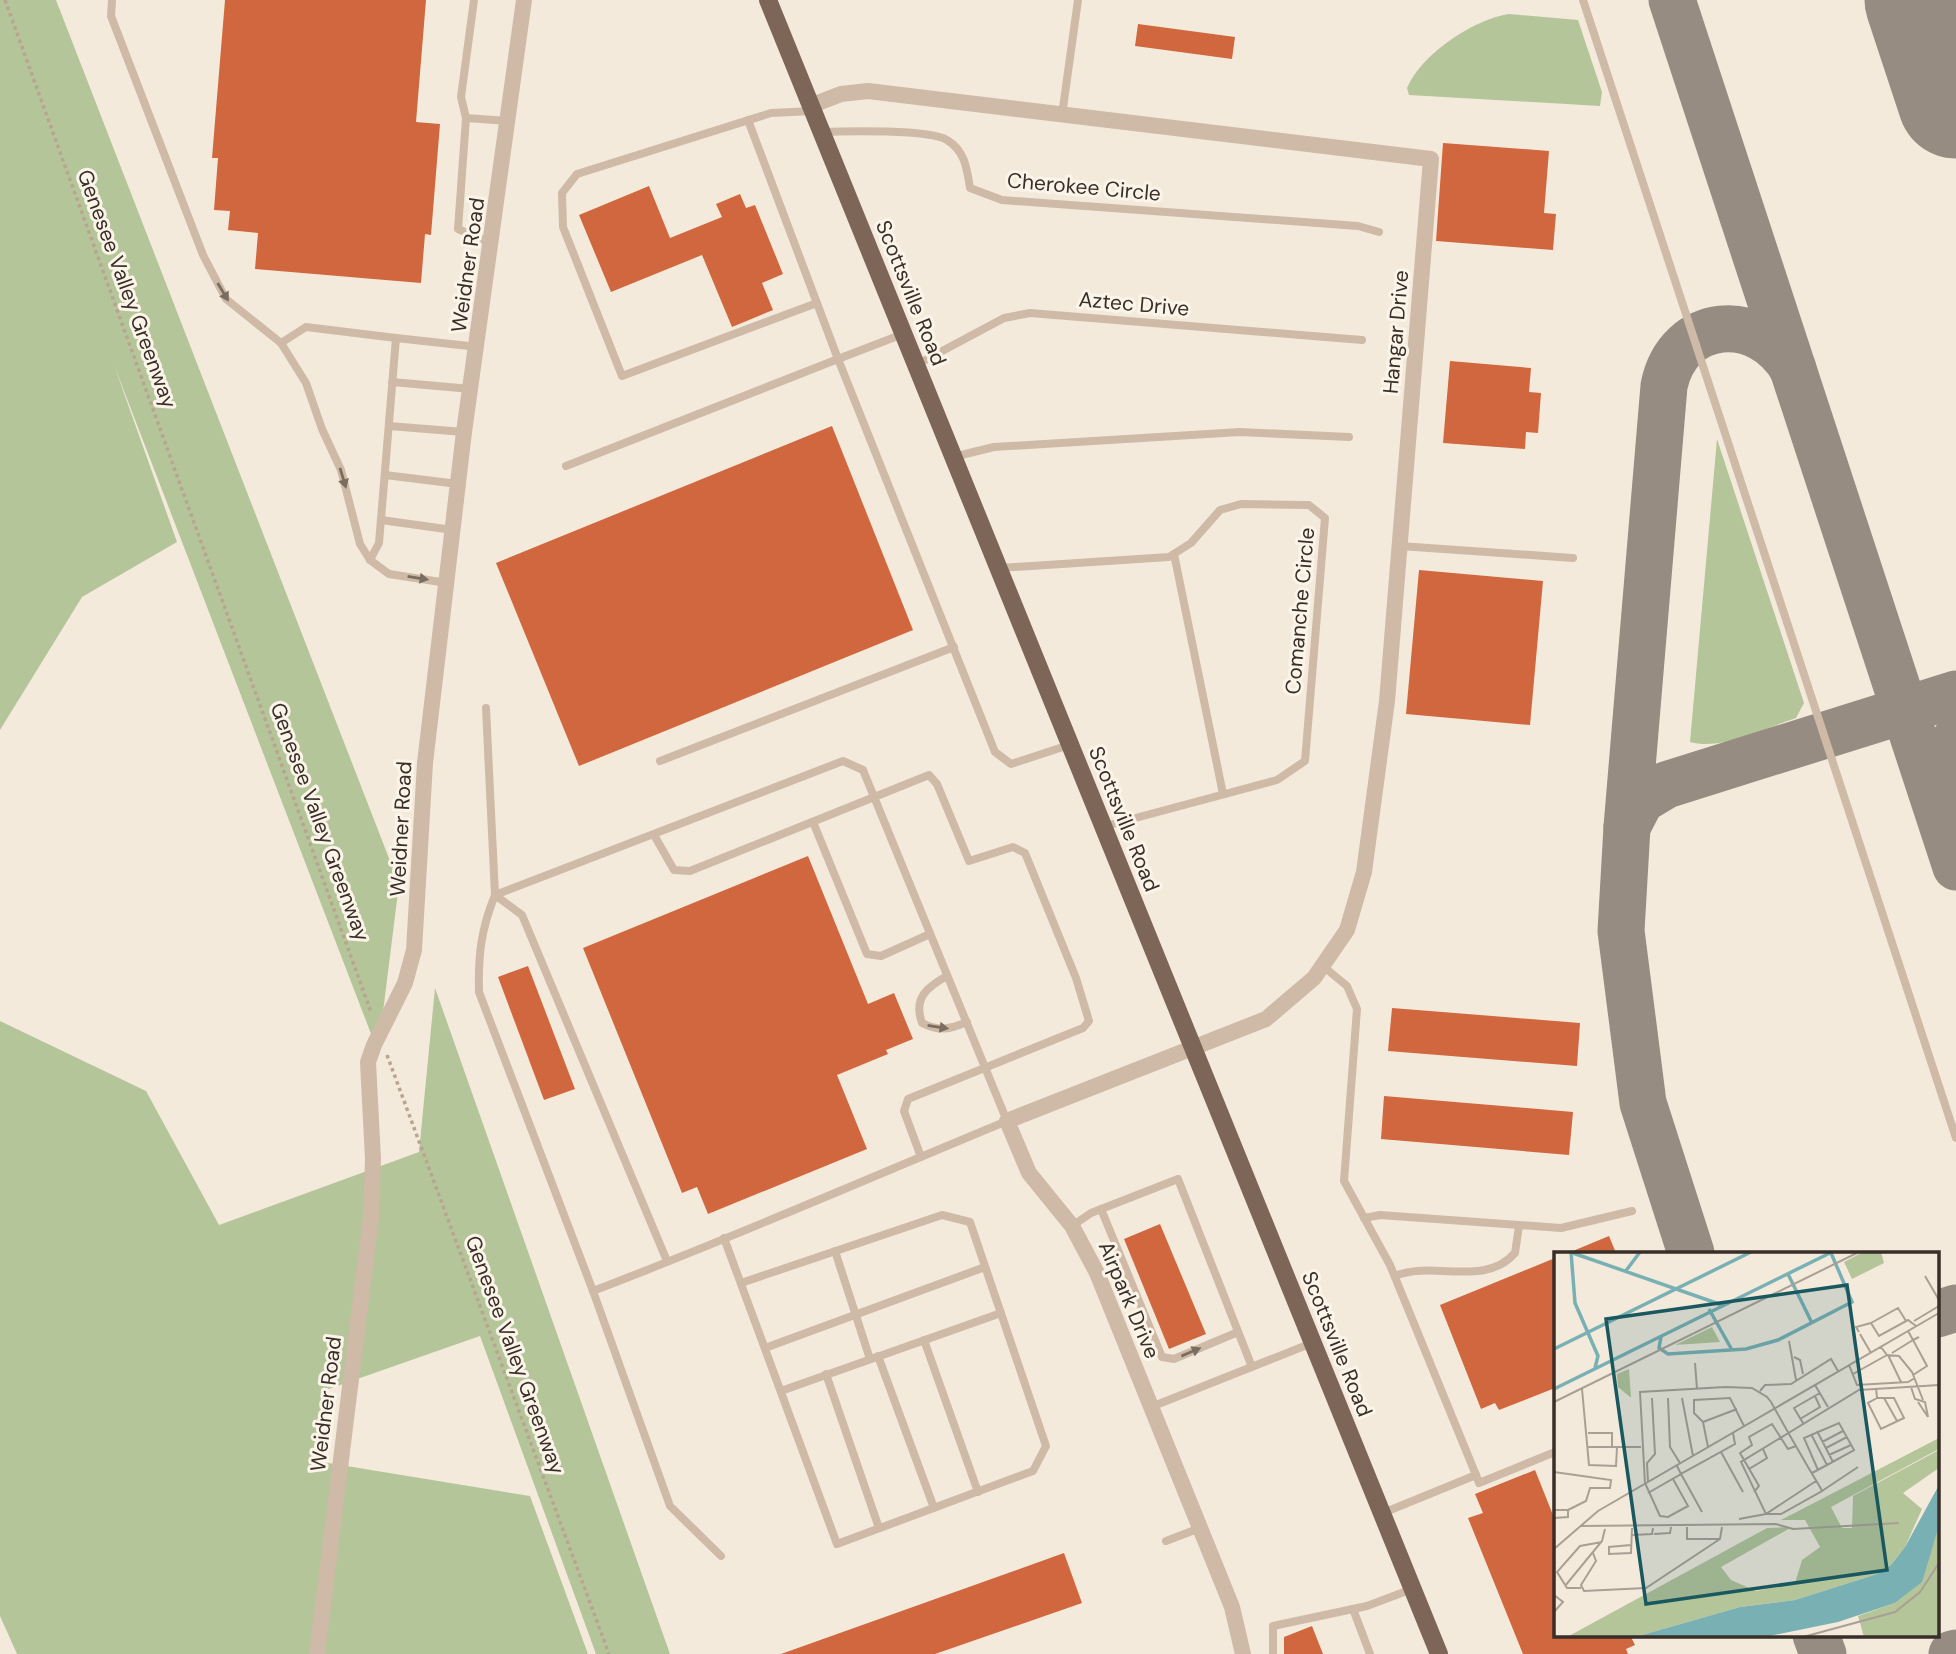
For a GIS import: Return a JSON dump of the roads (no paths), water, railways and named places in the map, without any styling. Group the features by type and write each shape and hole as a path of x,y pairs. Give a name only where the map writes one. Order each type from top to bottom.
{"main road":[{"name":"Scottsville Road","path":"768,0 1439,1654"}],"street":[{"name":"Weidner Road","path":"317,1654 370,1217 373,1160 367,1073 370,1054 405,983 414,950 425,763 464,432 478,347 524,0"},
{"name":"Hangar Drive","path":"812,109 841,94 868,91 1062,117 1431,159 1387,701 1364,872 1350,923 1324,967 1292,999 1266,1019 1192,1049"},
{"path":"1007,1121 1192,1049"},
{"name":"Airpark Drive","path":"1007,1121 1029,1173 1072,1226 1097,1273 1235,1614 1243,1654"}],"lane":[{"path":"112,0 111,16 193,230 226,299 281,343 306,383 322,429 341,470 360,544 370,560 389,574 447,583"},
{"path":"474,0 461,97 466,118 458,229 492,244"},
{"path":"1062,117 1078,0"},
{"path":"1583,0 1956,1138"},
{"path":"812,109 771,113 577,174 562,193 563,228 622,376 817,303"},
{"path":"466,118 508,121"},
{"path":"748,120 838,359 995,752 1011,764 1069,745"},
{"name":"Cherokee Circle","path":"821,132 878,130 946,139 965,158 970,188 1002,200 1358,226 1379,232"},
{"name":"Aztec Drive","path":"915,365 1004,318 1030,313 1362,340"},
{"path":"281,343 306,327 478,347"},
{"path":"566,466 903,334"},
{"path":"370,560 379,543 396,338"},
{"path":"392,382 471,389"},
{"path":"389,426 464,432"},
{"path":"953,457 994,447 1240,432 1349,437"},
{"path":"385,475 458,484"},
{"name":"Comanche Circle","path":"1102,827 1277,780 1305,761 1325,518 1309,505 1241,504 1220,510 1191,543 1174,554"},
{"path":"381,520 453,530"},
{"path":"1400,546 1573,558"},
{"path":"998,568 1169,557 1174,554 1223,794"},
{"path":"660,761 954,647"},
{"path":"486,708 495,895 482,927 478,953 479,992 593,1290 670,1506 721,1556"},
{"path":"495,895 843,761 863,770 1007,1121 593,1290"},
{"path":"653,835 669,865 680,873 929,775 937,784 968,862 1013,847 1024,853 1076,978 1089,1021 1083,1028 905,1102 904,1111 921,1157"},
{"path":"813,822 867,954 881,956 930,934"},
{"path":"495,895 522,915 667,1261"},
{"path":"1324,967 1347,986 1357,1009 1343,1175 1350,1196 1395,1276 1479,1483 1554,1452"},
{"path":"947,976 928,986 920,997 918,1011 922,1023 933,1029 949,1030 967,1022"},
{"path":"1072,1226 1101,1209 1178,1179 1252,1367"},
{"path":"1101,1209 1163,1357 1174,1359 1238,1332"},
{"path":"1364,1219 1380,1215 1519,1226 1569,1227 1632,1212"},
{"path":"724,1238 837,1544 1033,1471 1046,1446 970,1222 942,1215 741,1283"},
{"path":"1395,1276 1417,1268 1479,1271 1495,1268 1515,1253 1519,1226"},
{"path":"835,1251 855,1315 934,1508"},
{"path":"765,1348 985,1267"},
{"path":"781,1391 1001,1313"},
{"path":"924,1340 978,1492"},
{"path":"1151,1407 1312,1343"},
{"path":"826,1374 879,1528"},
{"path":"1382,1513 1476,1475"},
{"path":"1167,1541 1200,1528"},
{"path":"1273,1654 1273,1626 1353,1608 1413,1589"},
{"path":"1353,1608 1370,1654"}]}
